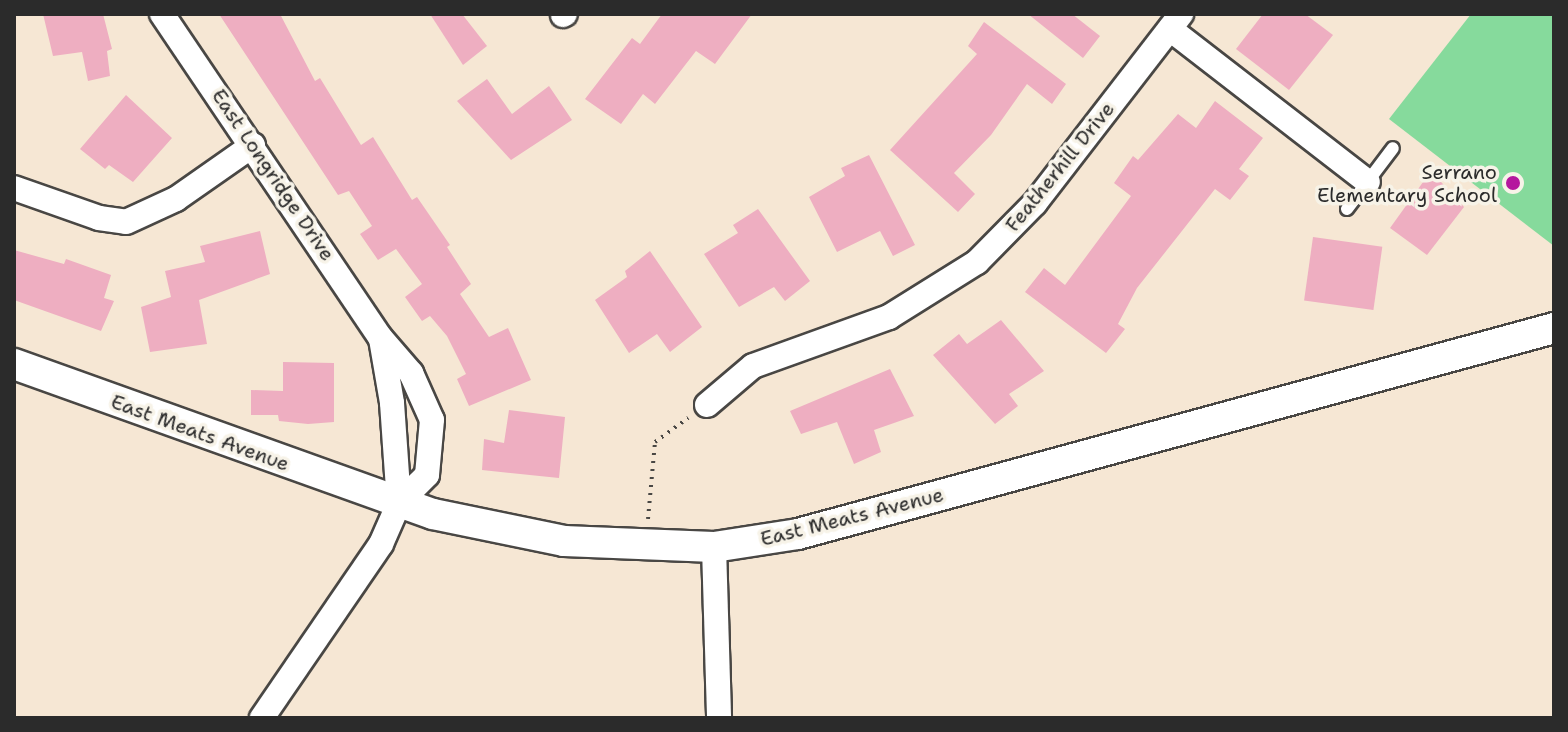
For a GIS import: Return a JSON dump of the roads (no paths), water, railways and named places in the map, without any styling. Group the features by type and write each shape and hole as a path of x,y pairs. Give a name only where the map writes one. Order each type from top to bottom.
{"street":[{"name":"East Longridge Drive","path":"162,14 380,337 415,380 432,420 427,475 399,503"},
{"path":"1176,21 1368,182"},
{"name":"Featherhill Drive","path":"707,405 753,366 889,317 977,262 1035,203 1176,21"},
{"path":"14,188 99,218 126,222 176,199 253,145"},
{"name":"East Meats Avenue","path":"14,364 399,503 548,539 643,547 714,547 798,534 1554,328"},
{"name":"East Longridge Drive","path":"380,337 392,403 399,503"},
{"path":"262,718 381,544 399,503"},
{"path":"714,547 719,718"}],"lane":[{"path":"1347,209 1393,148"}],"place":[{"name":"Serrano Elementary School","path":"1513,183"}]}
